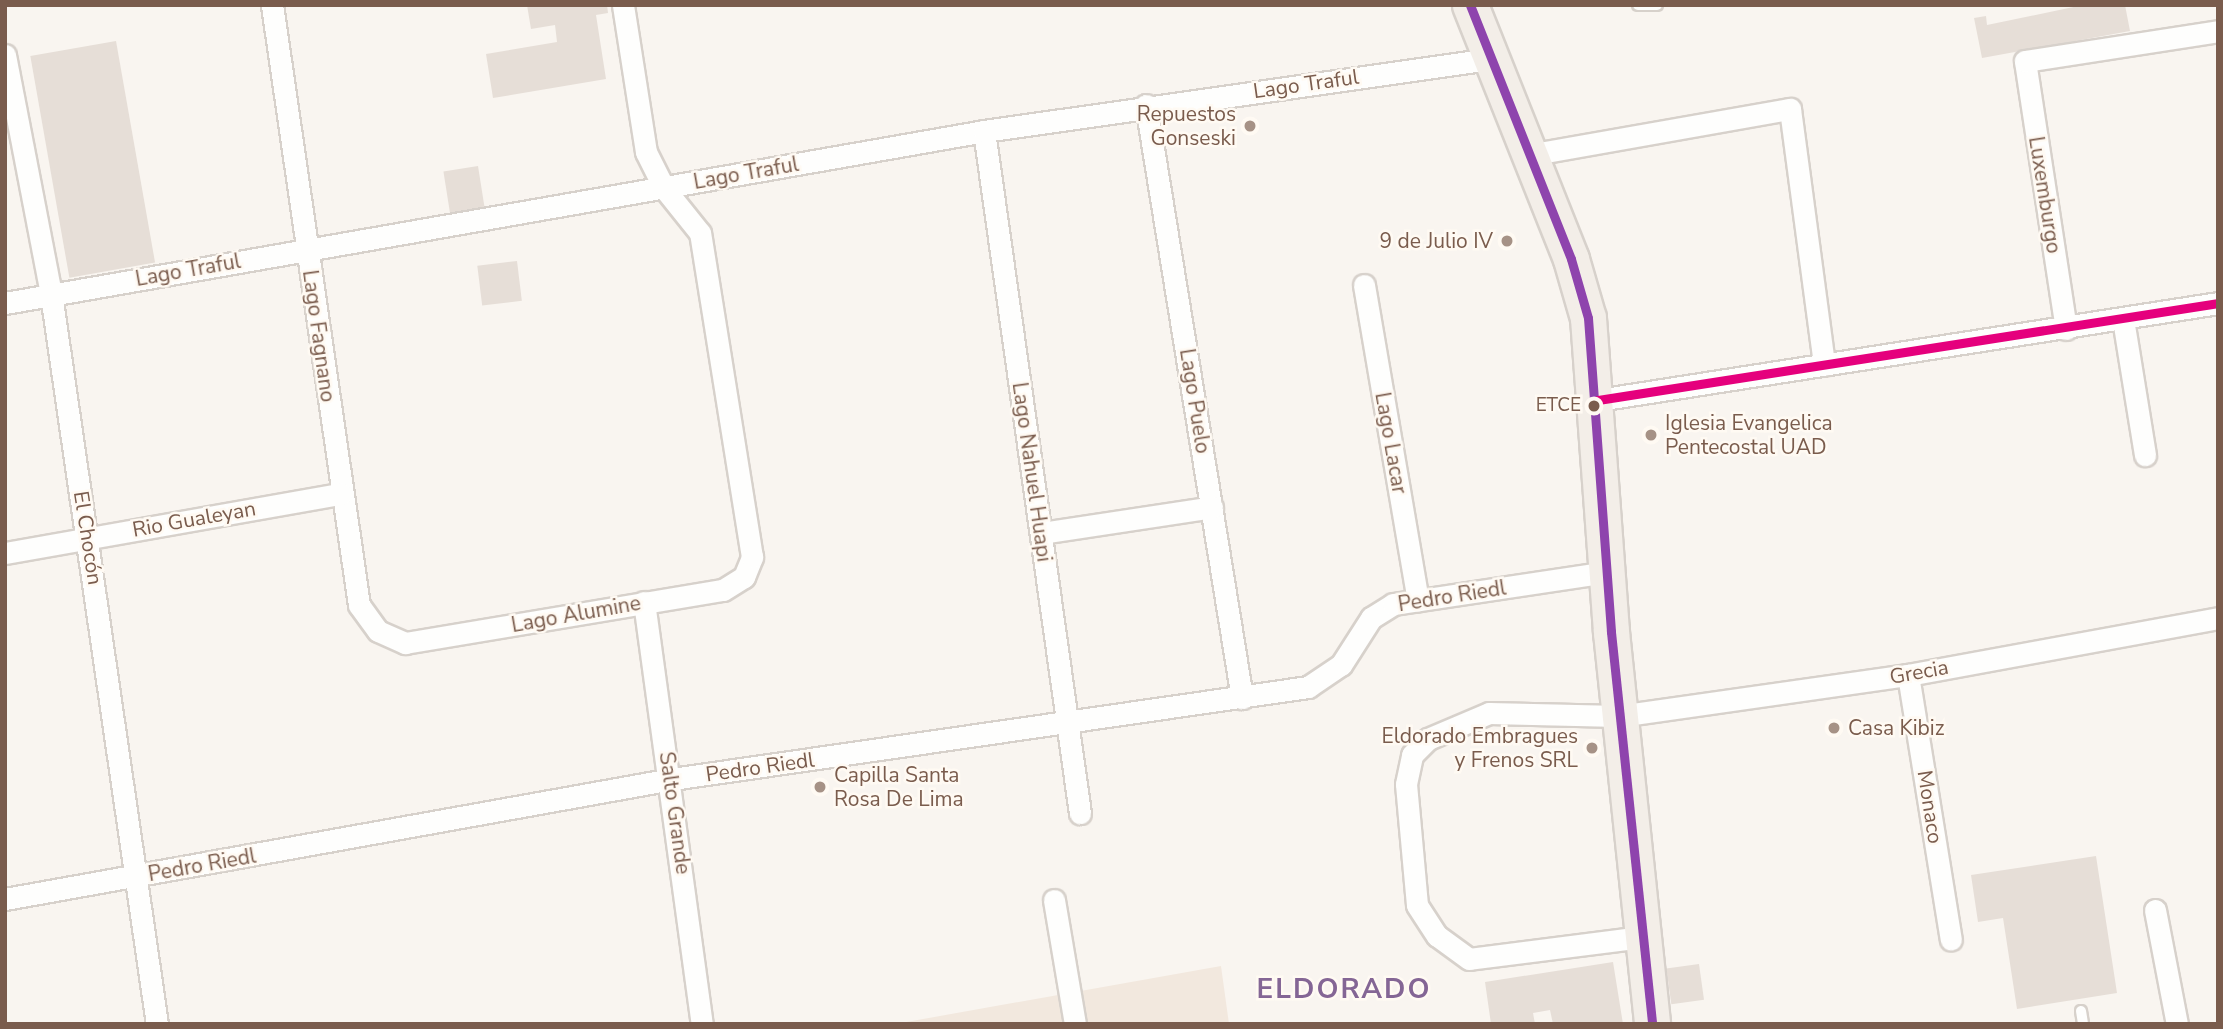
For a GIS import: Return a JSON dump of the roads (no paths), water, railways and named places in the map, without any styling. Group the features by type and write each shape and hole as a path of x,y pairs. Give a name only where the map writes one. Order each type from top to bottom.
{"main road":[{"path":"1470,5 1585,306 1598,400 1619,716 1652,1024"}],"street":[{"name":"Lago Fagnano","path":"272,5 359,605 378,631 405,643"},
{"path":"622,5 646,152 664,188"},
{"name":"Luxemburgo","path":"2066,329 2025,61 2218,30"},
{"name":"El Chocón","path":"5,55 51,295 89,538 157,1024"},
{"name":"Lago Traful","path":"5,303 984,131 1146,105 1490,59"},
{"name":"Lago Puelo","path":"1146,105 1242,698"},
{"path":"1528,155 1790,109 1824,365"},
{"name":"Lago Nahuel Huapi","path":"984,131 1080,813"},
{"name":"Lago Alumine","path":"405,643 723,590 744,577 752,557 700,233 664,188"},
{"name":"Lago Lacar","path":"1364,285 1418,600"},
{"path":"1598,400 2066,329 2218,303"},
{"path":"2123,319 2145,455"},
{"name":"Rio Gualeyan","path":"5,553 341,494"},
{"path":"1041,533 1212,507"},
{"name":"Pedro Riedl","path":"5,899 672,779 1068,726 1242,698 1327,678 1371,618 1393,604 1608,572"},
{"name":"Salto Grande","path":"644,602 672,779 702,1024"},
{"name":"Grecia","path":"1642,937 1469,959 1437,936 1417,905 1406,784 1412,755 1428,739 1489,713 1619,716 1908,675 2218,618"},
{"name":"Monaco","path":"1908,675 1951,940"},
{"path":"1054,900 1075,1024"},
{"path":"2154,910 2177,1024"}],"lane":[{"path":"1638,5 1657,5"},
{"path":"2081,1011 2083,1024"}],"place":[{"name":"Repuestos Gonseski","path":"1250,126"},
{"name":"9 de Julio IV","path":"1507,241"},
{"name":"ETCE","path":"1594,406"},
{"name":"Iglesia Evangelica Pentecostal UAD","path":"1651,435"},
{"name":"Casa Kibiz","path":"1834,728"},
{"name":"Eldorado Embragues y Frenos SRL","path":"1592,748"},
{"name":"Capilla Santa Rosa De Lima","path":"820,787"}],"district":[{"name":"ELDORADO","path":"1344,989"}]}
